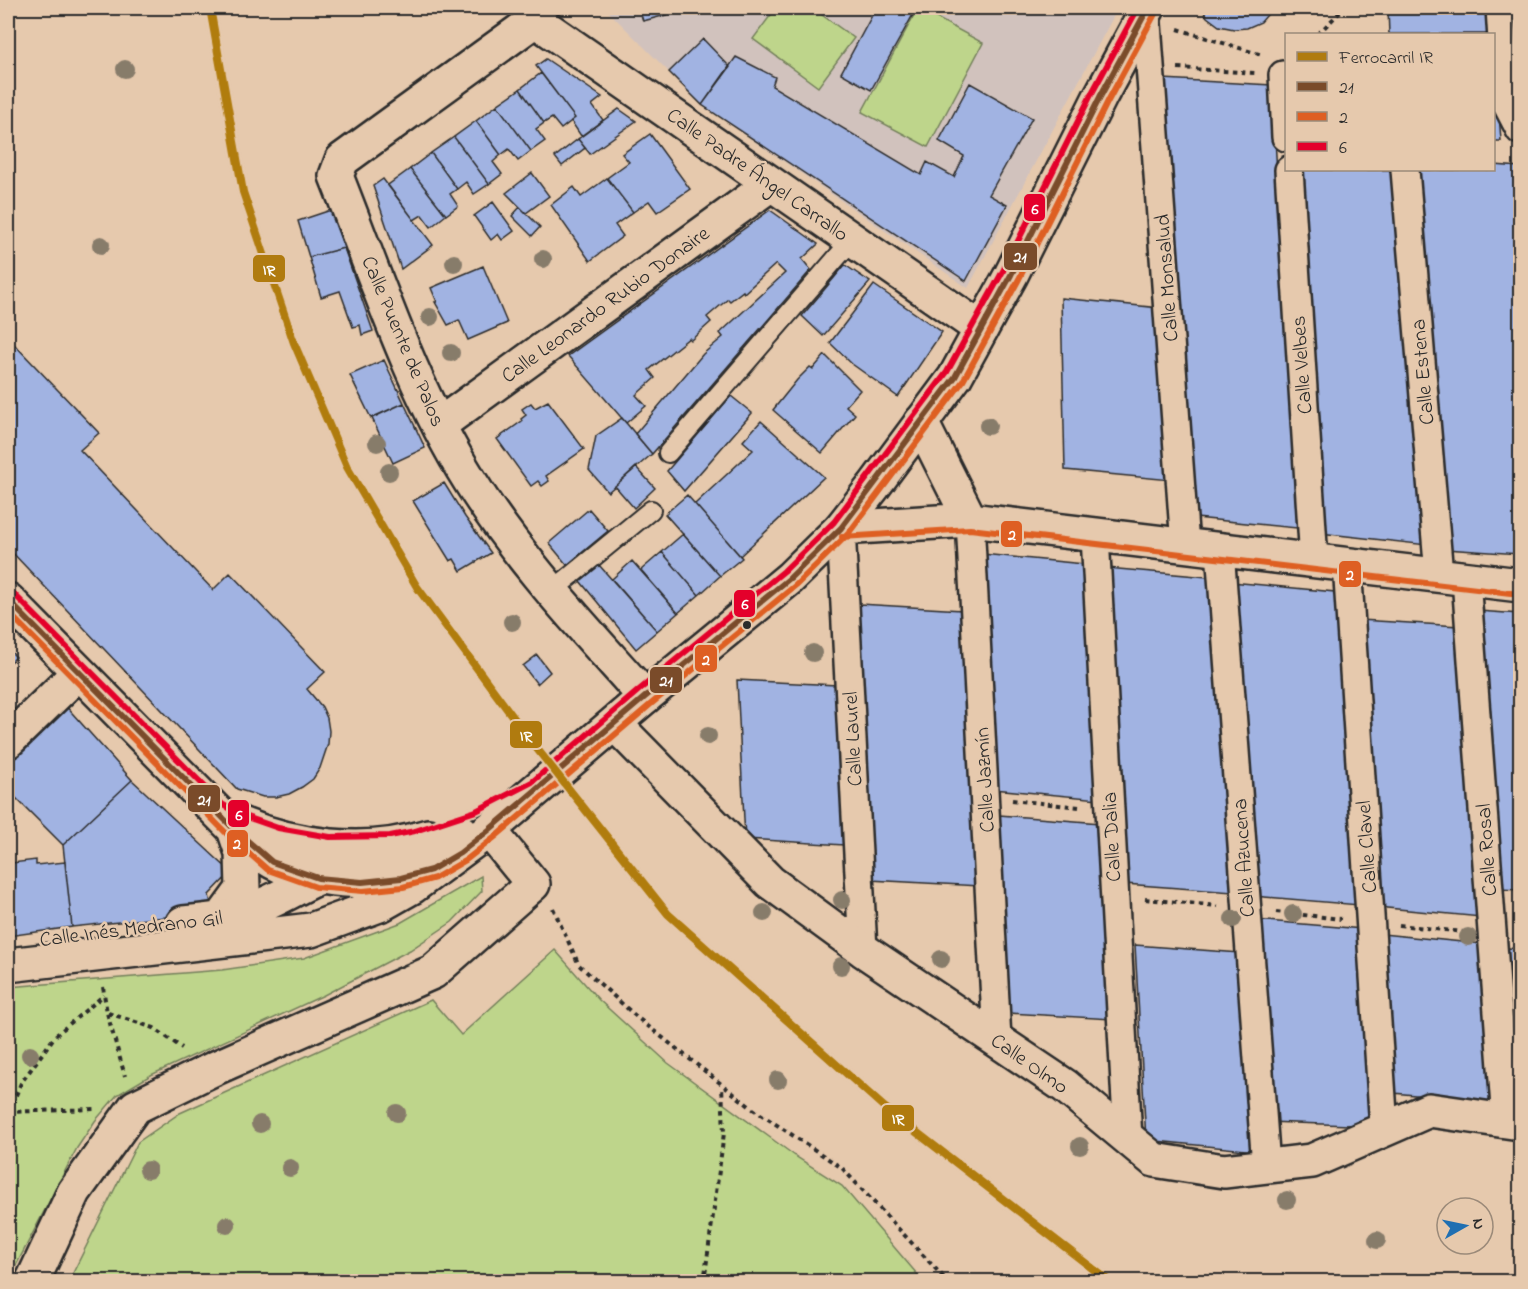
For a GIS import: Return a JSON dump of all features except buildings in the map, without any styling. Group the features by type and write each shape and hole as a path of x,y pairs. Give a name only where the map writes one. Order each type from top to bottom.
{"street":[{"path":"1500,8 1506,103 1521,130"},
{"path":"288,932 311,930 382,904 412,887 460,853 491,822 537,790 645,697 790,578 840,528 955,377 1011,275 1147,9"},
{"name":"Calle Monsalud","path":"1147,9 1185,546"},
{"name":"Calle Padre Ángel Carrallo","path":"535,20 981,329"},
{"name":"Calle Puente de Palos","path":"535,20 342,160 336,176 408,359 469,481 552,591 645,697"},
{"path":"1274,65 1285,125"},
{"name":"Calle Velbes","path":"1289,171 1314,561"},
{"name":"Calle Estena","path":"1405,171 1453,577"},
{"name":"Calle Leonardo Rubio Donaire","path":"439,425 771,184"},
{"path":"921,422 970,520"},
{"path":"840,528 970,520 1521,585"},
{"name":"Calle Jazmín","path":"970,520 997,1040"},
{"name":"Calle Laurel","path":"840,528 863,950"},
{"name":"Calle Dalia","path":"1095,536 1128,1139"},
{"name":"Calle Azucena","path":"1220,550 1266,1166"},
{"name":"Calle Clavel","path":"1347,564 1384,1129"},
{"name":"Calle Rosal","path":"1453,577 1513,1123"},
{"path":"8,600 236,824 332,864 341,901 315,921 288,932"},
{"path":"8,741 79,672"},
{"name":"Calle Olmo","path":"615,724 770,882 863,950 1065,1086 1154,1160 1224,1171 1312,1161 1429,1110 1513,1123"},
{"path":"236,824 286,839 329,846 391,845 491,822"},
{"path":"334,876 353,865 393,861 417,854 491,822"},
{"path":"32,1281 74,1192 135,1107 213,1069 433,972 533,884 491,822"},
{"path":"221,919 243,889 242,853 236,824"},
{"path":"334,876 362,882 401,878 431,870 460,853"},
{"name":"Calle Inés Medrano Gil","path":"8,944 221,919 255,908 334,876"},
{"name":"Calle Inés Medrano Gil","path":"8,965 288,932"}],"lane":[{"path":"668,453 852,240"},
{"path":"552,591 651,510"}],"path":[{"path":"1319,33 1344,8"},
{"path":"1147,9 1181,31 1274,65"},
{"path":"1150,66 1274,65"},
{"path":"985,798 1110,810"},
{"path":"533,884 551,903 579,965 639,1019 753,1109 842,1168 948,1281"},
{"path":"1114,896 1492,935"},
{"path":"97,956 104,995 107,1013 135,1107 8,1112 21,1083 55,1036 104,995"},
{"path":"107,1013 154,1028 213,1069"},
{"path":"703,1281 724,1133 722,1085"}],"shaded area":[{"path":"605,8 1118,8 968,288 702,105"}],"green space":[{"path":"776,8 812,8 854,38 818,87 753,39"},
{"path":"918,8 983,43 928,147 862,112"},
{"path":"481,876 482,891 452,922 410,950 324,995 151,1075 117,1095 95,1121 77,1148 8,1281 8,987 222,970 304,958 400,923"},
{"path":"555,950 599,1000 668,1063 798,1158 842,1186 923,1281 69,1281 138,1142 180,1113 431,1000 461,1035"}],"rail line":[{"name":"IR","path":"210,8 243,192 294,343 347,467 417,587 530,740 668,914 884,1107 1110,1282"}],"transit line":[{"name":"6","path":"14,594 222,804 241,815 278,828 330,837 390,836 415,831 476,811 532,782 639,690 784,571 834,522 947,372 1003,271 1092,93 1138,8"},
{"name":"21","path":"8,600 234,829 272,862 318,878 362,882 401,878 431,870 460,853 489,830 645,697 790,578 841,528 955,377 1011,275 1100,97 1148,8"},
{"name":"2","path":"8,612 228,835 268,870 316,887 363,891 403,887 435,878 466,860 495,837 651,704 796,585 848,534 963,381 1019,279 1108,101 1156,12"},
{"name":"2","path":"842,537 970,529 1519,594"}]}
